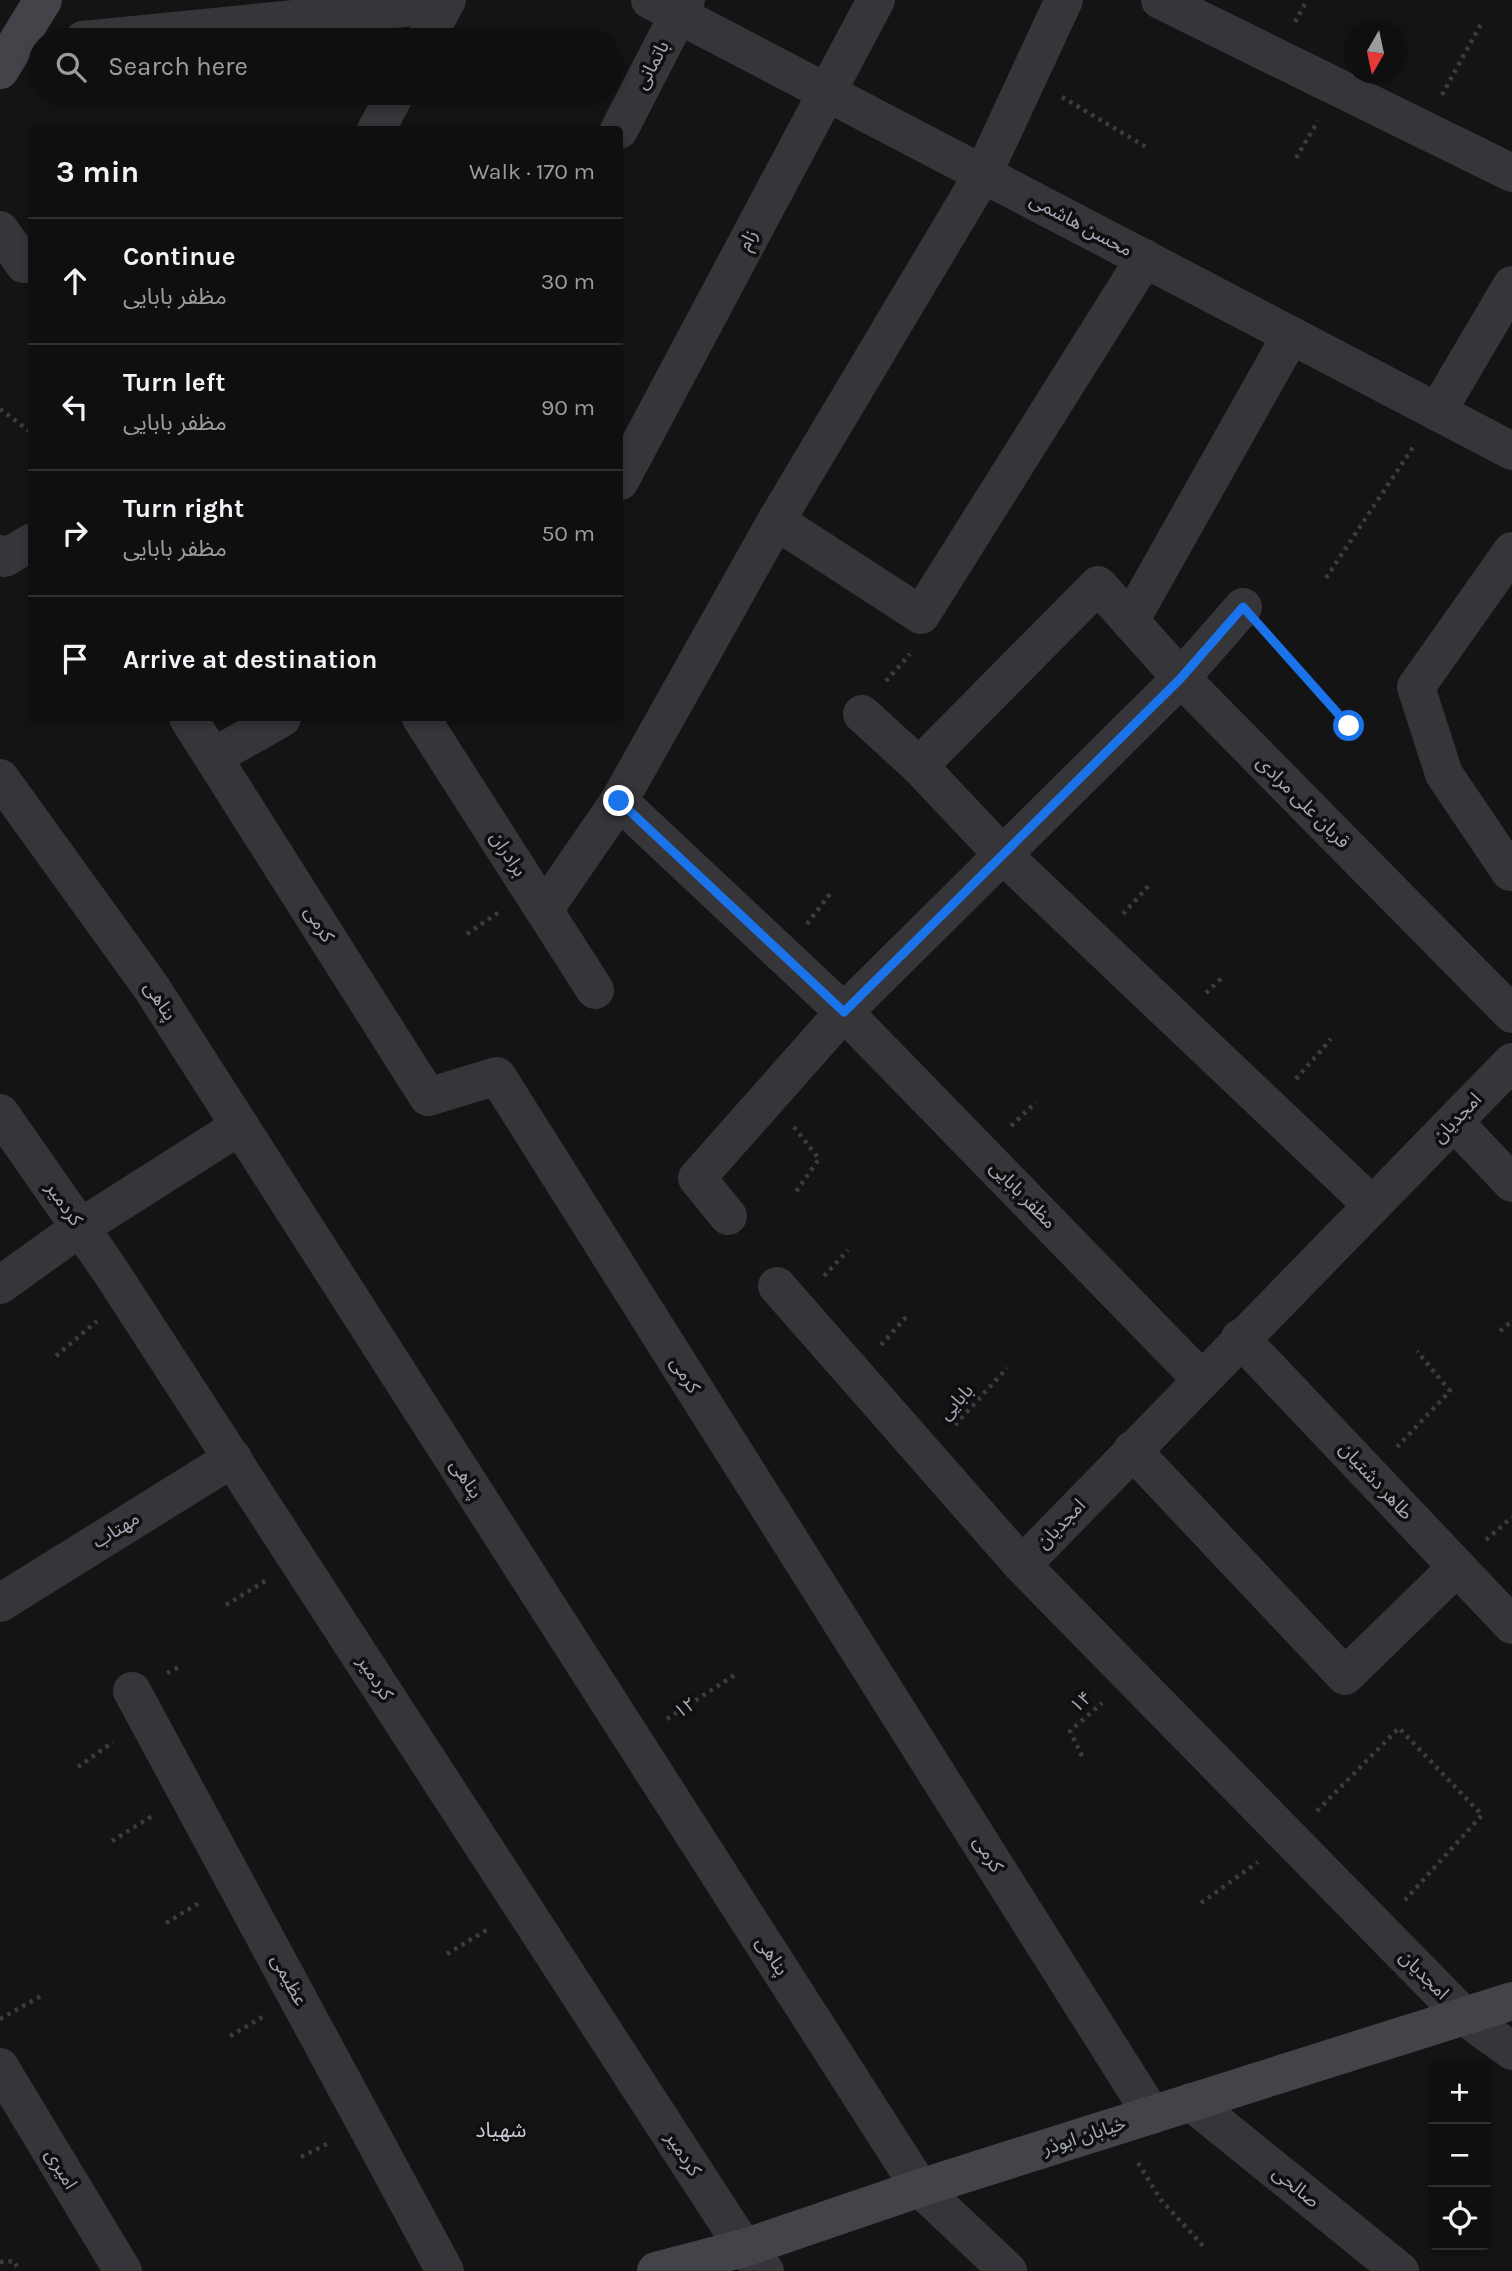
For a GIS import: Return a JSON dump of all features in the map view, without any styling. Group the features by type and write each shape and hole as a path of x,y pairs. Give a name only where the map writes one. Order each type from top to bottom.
{"street":[{"path":"30,28 43,0"},
{"name":"زام","path":"623,475 876,0"},
{"path":"544,911 619,801 776,521 983,174 1064,0"},
{"path":"1160,0 1512,173"},
{"path":"197,28 445,2"},
{"path":"431,28 445,2"},
{"name":"محسن هاشمی","path":"672,5 827,92 1512,451"},
{"name":"باتمانی","path":"621,126 672,5"},
{"path":"18,54 28,32"},
{"path":"378,126 390,105"},
{"path":"0,230 28,264"},
{"path":"776,521 921,615 1144,258"},
{"path":"1437,412 1512,285"},
{"path":"1130,621 1291,335"},
{"path":"0,554 5,558 28,544"},
{"path":"1511,871 1444,774 1416,687 1512,551"},
{"name":"قربان علی مرادی","path":"919,766 1098,585 1181,678 1512,1014"},
{"path":"728,1216 697,1178 844,1012 1181,678 1243,607"},
{"path":"862,714 919,766 1002,854 1372,1205"},
{"name":"کرمی","path":"190,721 428,1097 497,1076 1152,2115"},
{"path":"214,757 277,721"},
{"name":"برادران","path":"423,721 595,990"},
{"name":"پناهی","path":"0,778 151,987 919,2188 1008,2271"},
{"name":"مظفر بابایی","path":"619,801 844,1012 1201,1379"},
{"name":"امجدیان","path":"1512,1062 1240,1338 1022,1565 1464,2016 1512,2051"},
{"name":"کردمیر","path":"0,1114 127,1295 754,2259"},
{"path":"1454,1122 1512,1183"},
{"path":"0,1285 81,1227 240,1126"},
{"path":"777,1286 1022,1565"},
{"name":"طاهر دشتیان","path":"1240,1338 1512,1625"},
{"path":"1132,1450 1345,1676 1457,1567"},
{"name":"مهتاب","path":"0,1603 233,1458"},
{"name":"عظیمی","path":"132,1691 444,2271"},
{"name":"خیابان ابوذر","path":"656,2271 754,2259 919,2188 1512,2001"},
{"name":"امیری","path":"0,2067 123,2271"},
{"name":"صالحی","path":"1191,2102 1400,2271"}],"path":[{"path":"1423,129 1482,22"},
{"path":"1028,77 1146,147"},
{"path":"0,409 28,430"},
{"path":"1326,578 1437,412"},
{"path":"1243,607 1349,726"},
{"path":"1270,1108 1331,1040"},
{"path":"771,1095 819,1159 795,1193"},
{"path":"56,1356 127,1295"},
{"path":"1500,1331 1512,1321"},
{"path":"1370,1475 1450,1391 1417,1351"},
{"name":"بابایی","path":"926,1456 1007,1368"},
{"name":"۱۲","path":"634,1741 736,1674"},
{"name":"۱۴","path":"1082,1756 1070,1731 1132,1677"},
{"path":"1201,1903 1290,1838 1399,1728 1482,1815 1379,1930"},
{"path":"0,2019 43,1995"},
{"path":"1115,2126 1161,2200 1205,2248"},
{"path":"0,2262 14,2261 19,2271"}],"district":[{"name":"شهیاد","path":"501,2130"}],"route":[{"path":"619,801 844,1012 1181,678 1243,607 1349,726"}]}
